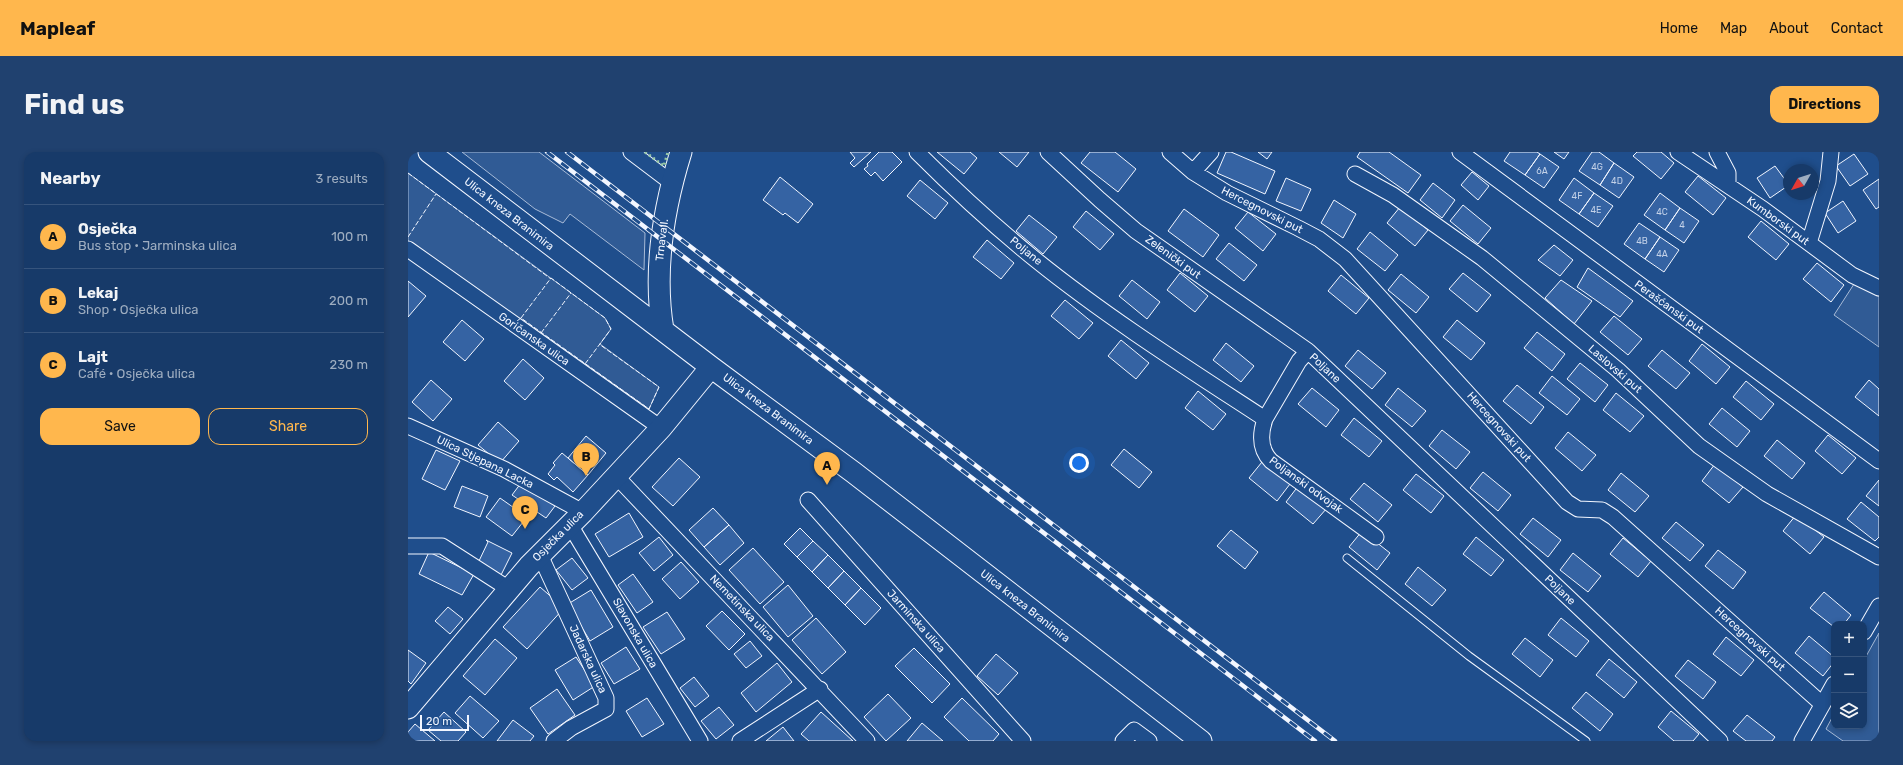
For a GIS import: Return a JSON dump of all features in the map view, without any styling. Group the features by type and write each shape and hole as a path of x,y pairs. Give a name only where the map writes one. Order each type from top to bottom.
{"main road":[{"name":"Ulica kneza Branimira","path":"429,152 711,367 853,472 1201,741"},
{"name":"Trnava I.","path":"663,330 658,290 663,227 672,183 681,152"},
{"name":"Osječka ulica","path":"408,708 509,589 661,428 711,367"}],"street":[{"path":"631,152 672,183"},
{"name":"Poljane","path":"917,152 994,225 1036,260 1174,360 1264,419 1299,361 1308,351 1720,741"},
{"name":"Zelenički put","path":"1048,152 1136,231 1308,351"},
{"name":"Hercegnovski put","path":"1170,152 1193,172 1227,193 1319,240 1345,259 1567,502 1578,509 1602,510 1613,517 1822,704"},
{"path":"1193,172 1211,152"},
{"name":"Perašćanski put","path":"1460,152 1879,461"},
{"name":"Kumborski put","path":"1678,152 1728,185 1852,275 1879,288"},
{"path":"1717,152 1728,173 1728,185"},
{"path":"1809,243 1828,182 1831,152"},
{"name":"Laslovski put","path":"1355,174 1393,195 1482,258 1618,370 1704,450 1767,494 1879,557"},
{"name":"Goričanska ulica","path":"408,249 661,428"},
{"name":"Poljanski odvojak","path":"1264,419 1261,431 1262,445 1266,456 1376,537"},
{"name":"Ulica Stjepana Lacka","path":"408,426 504,469 577,518"},
{"name":"Nemetinska ulica","path":"616,476 820,689 867,741"},
{"name":"Jarminska ulica","path":"808,500 1023,741"},
{"name":"Slavonska ulica","path":"577,518 700,741"},
{"path":"408,546 442,546 509,589"},
{"name":"Jadarska ulica","path":"540,555 606,698 606,709 571,728 554,741"},
{"path":"1867,627 1879,606"},
{"path":"740,741 820,689"},
{"path":"1802,741 1831,689"},
{"path":"1123,741 1134,730 1149,741"}],"lane":[{"path":"1347,558 1469,656 1586,741"}],"shaded area":[{"path":"462,152 539,152 645,233 644,270 570,214 563,223 535,209"},
{"path":"408,173 605,318 611,329 600,344 659,387 649,409 521,319 518,321 408,244"},
{"path":"1854,284 1879,295 1879,347 1834,315"},
{"path":"1879,633 1879,741 1843,741 1826,729 1831,720 1831,729 1867,729 1867,655"}],"building":[{"path":"850,152 871,152 854,167 850,163 855,158"},
{"path":"879,152 892,152 902,162 883,181 875,172 871,176 864,169"},
{"path":"937,152 970,152 977,158 964,174"},
{"path":"999,152 1029,152 1017,167"},
{"path":"1090,152 1115,152 1136,169 1118,192 1081,163"},
{"path":"1226,152 1231,152 1275,171 1265,194 1217,173"},
{"path":"1258,152 1272,152 1267,159"},
{"path":"1360,152 1389,152 1421,175 1408,193 1357,157"},
{"path":"1510,152 1537,152 1540,154 1525,175 1504,161"},
{"path":"1554,152 1569,152 1564,159"},
{"path":"1592,152 1599,152 1614,163 1600,185 1579,171"},
{"path":"1637,152 1661,152 1674,163 1661,179 1633,156"},
{"path":"1540,154 1559,167 1544,188 1525,175"},
{"path":"1854,154 1868,174 1850,186 1836,166"},
{"path":"1614,163 1634,177 1619,198 1600,185"},
{"path":"1775,166 1783,177 1783,189 1770,198 1757,178"},
{"path":"1472,172 1489,186 1478,200 1461,185"},
{"path":"1698,176 1726,198 1713,215 1685,192"},
{"path":"780,177 813,204 798,223 785,213 783,215 763,200"},
{"path":"1286,178 1311,189 1301,211 1276,201"},
{"path":"1574,178 1594,193 1579,214 1559,200"},
{"path":"1879,179 1879,207 1876,209 1863,190"},
{"path":"920,180 948,203 935,219 907,196"},
{"path":"1433,183 1455,200 1442,218 1420,200"},
{"path":"1594,193 1613,206 1598,227 1579,214"},
{"path":"1660,193 1680,208 1665,230 1644,215"},
{"path":"1334,200 1356,214 1343,238 1321,223"},
{"path":"1843,201 1856,221 1838,233 1825,213"},
{"path":"1463,205 1491,228 1478,244 1450,221"},
{"path":"1400,207 1428,230 1415,246 1387,223"},
{"path":"1680,208 1699,221 1684,243 1665,230"},
{"path":"1184,209 1219,235 1203,257 1168,231"},
{"path":"1086,211 1114,234 1100,250 1073,227"},
{"path":"1248,212 1276,234 1263,251 1235,228"},
{"path":"1029,215 1057,237 1043,254 1016,231"},
{"path":"1761,221 1789,244 1776,260 1748,237"},
{"path":"1639,223 1660,237 1645,259 1624,244"},
{"path":"1370,232 1398,255 1385,271 1357,249"},
{"path":"1660,237 1679,250 1664,272 1645,259"},
{"path":"987,240 1014,263 1001,279 973,257"},
{"path":"1229,243 1257,265 1244,281 1216,259"},
{"path":"1554,245 1573,260 1560,276 1538,260"},
{"path":"1817,263 1844,285 1831,302 1803,279"},
{"path":"1588,268 1633,301 1620,317 1577,287"},
{"path":"1180,273 1208,296 1195,312 1167,290"},
{"path":"1463,273 1491,295 1477,312 1449,289"},
{"path":"1401,274 1429,297 1416,313 1388,290"},
{"path":"1341,275 1369,298 1356,314 1328,291"},
{"path":"1132,280 1160,302 1147,319 1119,296"},
{"path":"1561,280 1592,301 1574,324 1545,298"},
{"path":"408,281 426,296 408,317"},
{"path":"1065,300 1093,323 1079,339 1051,316"},
{"path":"1614,316 1642,339 1628,355 1600,332"},
{"path":"462,320 484,339 465,361 443,342"},
{"path":"1457,320 1485,343 1471,360 1443,337"},
{"path":"1537,332 1565,354 1552,371 1524,348"},
{"path":"1121,340 1149,363 1136,379 1108,356"},
{"path":"1226,343 1254,366 1241,382 1213,360"},
{"path":"1702,344 1730,367 1716,384 1689,361"},
{"path":"1358,350 1386,373 1372,389 1345,366"},
{"path":"1662,350 1690,373 1676,389 1648,366"},
{"path":"523,359 544,378 525,400 504,381"},
{"path":"1580,363 1608,385 1595,402 1567,379"},
{"path":"1552,376 1580,399 1567,415 1539,393"},
{"path":"431,380 452,399 433,421 412,402"},
{"path":"1869,380 1879,389 1879,416 1855,397"},
{"path":"1746,381 1774,404 1761,420 1733,397"},
{"path":"1517,385 1544,407 1531,424 1503,401"},
{"path":"1312,388 1339,410 1326,427 1298,404"},
{"path":"1398,388 1426,411 1412,427 1385,405"},
{"path":"1198,391 1226,414 1213,430 1185,408"},
{"path":"1616,393 1644,416 1630,432 1603,410"},
{"path":"1722,408 1750,431 1737,447 1709,424"},
{"path":"1354,418 1382,441 1369,457 1341,435"},
{"path":"498,422 519,441 500,463 478,445"},
{"path":"1442,430 1470,452 1456,469 1429,446"},
{"path":"1568,432 1596,455 1582,471 1555,448"},
{"path":"1828,435 1856,458 1842,474 1815,451"},
{"path":"586,436 606,453 588,475 568,458"},
{"path":"1777,440 1805,463 1792,479 1764,456"},
{"path":"1124,449 1152,472 1139,488 1111,465"},
{"path":"436,450 460,461 445,490 422,479"},
{"path":"562,453 588,475 573,492 557,477 554,480 548,474 555,465 553,463"},
{"path":"679,458 700,477 673,506 652,487"},
{"path":"1262,462 1290,484 1277,501 1249,478"},
{"path":"1715,464 1743,487 1729,503 1702,481"},
{"path":"1483,472 1511,495 1498,511 1470,488"},
{"path":"1621,473 1649,496 1635,512 1608,490"},
{"path":"1416,474 1444,496 1431,513 1403,490"},
{"path":"1879,480 1879,506 1866,496"},
{"path":"521,483 555,506 546,518 512,495"},
{"path":"1364,483 1392,505 1378,522 1350,499"},
{"path":"1299,485 1327,508 1313,524 1286,502"},
{"path":"462,486 488,496 480,517 454,507"},
{"path":"500,498 527,517 512,536 486,517"},
{"path":"1861,502 1879,517 1879,537 1875,541 1847,519"},
{"path":"713,508 729,525 704,547 689,530"},
{"path":"629,513 643,537 609,557 595,534"},
{"path":"1796,515 1824,537 1810,554 1783,531"},
{"path":"1533,518 1561,540 1548,557 1520,534"},
{"path":"1676,522 1704,545 1690,561 1662,538"},
{"path":"729,525 744,543 720,565 704,547"},
{"path":"800,528 813,541 797,557 784,544"},
{"path":"1231,530 1258,552 1245,569 1217,546"},
{"path":"1362,531 1390,553 1377,570 1349,547"},
{"path":"659,537 673,555 654,571 639,553"},
{"path":"1476,537 1504,560 1491,576 1463,554"},
{"path":"1623,538 1651,561 1638,577 1610,554"},
{"path":"486,540 512,553 501,575 478,563 488,542"},
{"path":"813,541 828,555 812,572 797,557"},
{"path":"753,548 784,582 760,604 729,570"},
{"path":"1718,550 1746,572 1733,589 1705,566"},
{"path":"429,552 474,574 462,595 419,574"},
{"path":"1573,553 1601,576 1588,592 1560,570"},
{"path":"828,555 844,571 828,588 812,572"},
{"path":"572,558 588,578 572,590 556,570"},
{"path":"681,562 699,582 680,599 662,579"},
{"path":"1418,567 1446,590 1432,606 1405,584"},
{"path":"844,571 861,588 845,605 828,588"},
{"path":"633,574 653,602 637,613 618,585"},
{"path":"788,585 813,616 788,637 763,607"},
{"path":"540,587 564,608 527,649 503,627"},
{"path":"861,588 881,608 865,625 845,605"},
{"path":"591,590 613,627 590,641 568,604"},
{"path":"1824,592 1851,615 1846,621 1831,621 1831,625 1810,608"},
{"path":"448,607 463,619 450,634 435,621"},
{"path":"722,611 745,634 729,650 706,626"},
{"path":"667,612 685,639 661,654 643,627"},
{"path":"816,618 846,652 822,674 792,640"},
{"path":"1561,618 1589,641 1576,657 1548,635"},
{"path":"1809,636 1831,654 1831,666 1823,676 1795,653"},
{"path":"1726,637 1754,660 1741,676 1713,654"},
{"path":"1525,638 1553,660 1540,677 1512,654"},
{"path":"495,639 517,658 485,695 463,676"},
{"path":"750,641 762,656 746,668 734,654"},
{"path":"626,647 640,669 614,684 601,663"},
{"path":"914,648 950,684 932,703 895,666"},
{"path":"408,650 426,663 411,684 408,681"},
{"path":"996,654 1018,673 998,695 977,676"},
{"path":"576,657 595,686 573,700 555,670"},
{"path":"1609,659 1637,682 1624,698 1596,675"},
{"path":"1688,660 1716,682 1703,699 1675,676"},
{"path":"777,663 792,682 756,712 741,693"},
{"path":"694,677 709,696 695,707 680,688"},
{"path":"557,689 575,715 548,734 530,708"},
{"path":"1586,692 1613,714 1600,731 1572,708"},
{"path":"888,694 911,718 886,741 864,717"},
{"path":"470,696 499,721 483,738 455,713"},
{"path":"647,698 664,724 642,737 626,711"},
{"path":"962,698 999,734 993,741 969,741 944,717"},
{"path":"719,707 734,725 716,739 701,721"},
{"path":"1671,711 1699,734 1693,741 1674,741 1658,727"},
{"path":"444,712 466,732 458,741 441,741 428,730"},
{"path":"821,712 853,741 809,741 801,734"},
{"path":"1747,715 1775,737 1772,741 1746,741 1733,731"},
{"path":"513,720 534,736 530,741 497,741"},
{"path":"922,723 943,741 907,741"},
{"path":"415,724 435,741 408,741 408,732"},
{"path":"783,727 794,741 766,741"}],"railway":[{"path":"547,152 1315,741"},
{"path":"567,152 1335,741"}],"hedge":[{"path":"645,152 664,166 668,152"}],"fence":[{"path":"408,173 551,279"},
{"path":"408,237 436,194"},
{"path":"521,318 551,278 605,318 611,329 585,364"},
{"path":"541,333 571,293"},
{"path":"517,321 521,318 649,409 659,387 599,344"}],"place":[{"name":"Lekaj","path":"586,476"},
{"name":"Osječka","path":"827,485"},
{"name":"Lajt","path":"525,529"}]}
